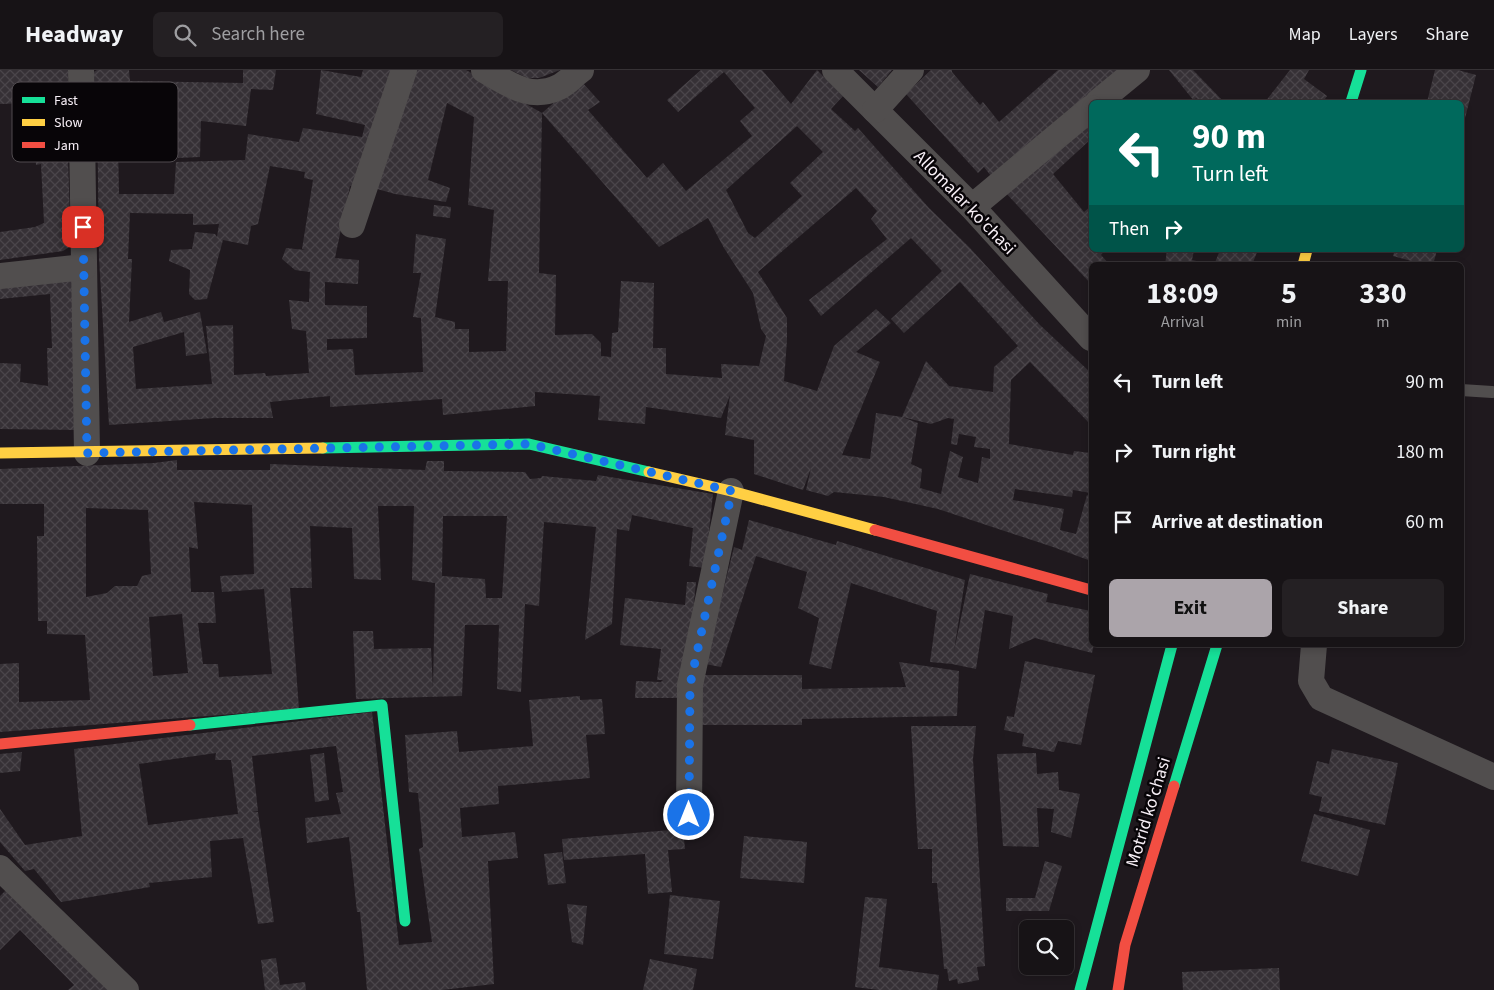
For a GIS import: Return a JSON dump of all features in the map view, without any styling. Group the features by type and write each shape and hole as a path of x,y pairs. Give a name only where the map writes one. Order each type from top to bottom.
{"street":[{"path":"352,225 404,70"},
{"path":"484,70 518,88 538,94 560,86 581,70"},
{"name":"Allomalar ko'chasi","path":"835,70 972,207 1089,336"},
{"path":"875,110 911,70"},
{"path":"1100,100 1137,70"},
{"path":"1352,100 1361,70"},
{"path":"972,207 1089,110"},
{"path":"82,162 87,453"},
{"path":"0,276 84,267"},
{"path":"0,454 529,444 732,491 1089,589"},
{"path":"689,815 690,685 732,491"},
{"name":"Motrid ko'chasi","path":"1080,990 1171,647"},
{"name":"Motrid ko'chasi","path":"1118,990 1125,945 1216,647"},
{"path":"1314,647 1311,681 1321,698 1494,777"},
{"path":"0,744 382,705 405,921"},
{"path":"2,873 126,990"}],"lane":[{"path":"1464,390 1492,392"}],"building":[{"path":"0,70 68,70 68,82 12,82 12,104 0,104"},
{"path":"97,70 129,70 130,81 243,83 243,70 276,70 273,90 251,89 246,126 201,121 200,157 178,158 178,82 92,82 92,73"},
{"path":"321,70 361,77 363,70 395,70 358,187 350,186 335,258 359,260 358,284 325,282 325,305 367,306 367,338 327,339 327,350 353,349 355,375 423,372 421,318 413,317 421,273 413,273 416,234 446,239 435,317 455,322 455,329 469,329 469,352 506,351 508,281 488,281 494,210 468,205 474,117 447,103 428,180 450,188 446,202 395,194 370,187 412,70 466,70 542,113 580,80 600,102 588,110 647,178 663,163 686,191 752,136 740,121 755,108 724,72 678,112 667,100 701,70 762,70 791,104 817,70 843,96 831,109 855,131 858,128 929,208 969,247 1040,325 1089,371 1089,423 1030,362 1011,380 1009,444 1073,455 1074,451 1089,453 1089,493 1073,490 1072,497 1015,489 1013,500 1064,509 1060,530 1076,534 1087,495 1089,496 1089,560 938,509 884,497 834,492 828,496 806,490 811,468 803,490 754,474 754,440 725,435 730,395 721,418 646,407 645,424 598,420 600,396 535,392 535,406 443,415 442,399 330,407 330,396 270,402 273,418 214,418 109,425 99,258 98,162 118,162 119,194 174,194 176,162 245,160 248,134 299,142 303,128 362,137 365,125 316,114","holes":["542,113 659,247 708,218 724,248 753,293 761,329 766,336 759,366 721,364 722,378 666,374 666,348 653,348 654,283 621,281 618,332 612,333 611,357 601,356 601,343 592,334 555,335 556,275 539,273","797,126 823,152 790,183 802,196 755,238 748,233 726,190","270,166 305,172 304,178 313,180 302,249 305,250 286,248 282,259 295,270 310,272 309,302 289,300 292,329 306,331 309,373 266,376 265,373 234,375 233,325 206,326 212,384 136,389 133,347 184,332 186,356 207,353 200,312 164,322 161,312 129,322 132,259 128,259 130,213 193,214 193,225 219,224 217,237 215,234 195,232 192,249 171,250 169,261 190,270 189,294 195,300 207,299 223,240 248,245 251,226 258,224","856,188 877,211 871,219 887,239 809,300 821,316 911,238 942,271 891,319 904,333 960,282 1018,346 994,367 993,392 949,386 926,361 902,417 876,413 870,459 842,455 880,362 856,352 891,323 876,309 834,346 817,391 784,381 787,318 758,272","902,417 931,424 948,418 954,419 951,444 957,445 959,434 976,437 974,447 990,449 990,459 982,457 978,483 958,477 963,457 950,451 941,494 920,488 922,469 911,464 918,423"]},
{"path":"511,70 560,70 539,78 527,78"},
{"path":"859,70 892,70 878,87"},
{"path":"931,70 952,70 980,105 983,102 999,122 1058,70 1127,70 994,180 984,167 978,173 906,94"},
{"path":"1169,70 1193,70 1222,100 1198,100 1196,98 1193,100"},
{"path":"1290,70 1309,70 1304,79 1327,96 1324,100 1267,100"},
{"path":"1435,70 1458,70 1476,75 1464,122 1464,100 1428,100"},
{"path":"1089,120 1089,141 1053,174 1084,212 1089,208 1089,252 1103,252 1101,255 1107,262 1089,262 1089,282 1003,190"},
{"path":"36,162 68,162 71,246 63,251 0,260 0,232 35,227 44,223 41,164 36,165"},
{"path":"434,205 451,207 450,218 433,216"},
{"path":"1167,252 1194,252 1192,260 1201,262 1165,262"},
{"path":"1219,252 1257,252 1253,262 1215,262"},
{"path":"1394,252 1436,252 1434,262 1415,262 1393,256"},
{"path":"72,275 75,430 0,429 0,363 21,364 20,382 48,386 47,348 52,348 50,294 0,299 0,281"},
{"path":"177,460 177,470 270,470 270,464 425,470 427,461 444,461 444,471 525,472 530,479 541,478 542,476 596,481 598,475 713,494 705,568 689,566 693,528 632,515 629,531 617,529 612,624 585,640 596,527 544,522 539,606 525,604 521,692 497,689 499,625 465,625 462,696 356,699 353,631 373,631 374,649 431,648 433,689 435,583 412,580 414,506 378,506 381,580 354,579 352,528 310,526 312,588 290,588 299,709 0,732 0,664 19,663 19,702 90,700 85,635 47,634 47,621 38,621 37,536 44,536 44,504 0,504 0,469 154,463","holes":["194,502 252,505 254,574 220,576 222,592 264,589 272,674 219,677 218,664 203,664 198,623 216,623 214,592 191,592 189,547 198,549","86,508 148,510 151,574 142,576 137,586 115,586 107,593 86,597","443,516 507,516 502,598 486,598 485,579 442,576","182,614 188,673 153,676 149,617"]},
{"path":"749,520 836,545 837,541 965,580 954,651 970,574 1048,594 1046,602 1089,611 1089,647 1094,647 1092,653 1035,638 1009,649 1013,616 985,610 976,669 930,662 937,611 851,583 831,669 809,664 819,618 798,608 807,572 756,556 721,667 705,664 734,547 742,550"},
{"path":"687,582 696,582 684,698 635,698 636,681 661,682 663,680 657,680 661,649 620,645 625,598 685,605"},
{"path":"1025,661 1095,675 1081,745 1058,741 1054,752 1022,746 1024,734 1004,730 1007,716 1014,717"},
{"path":"899,662 959,671 957,716 802,719 802,725 701,725 700,675 802,675 802,689 906,687"},
{"path":"580,696 580,700 602,699 605,734 586,735 590,778 498,786 499,804 460,808 462,837 515,832 518,858 488,861 494,984 442,990 367,990 360,912 357,912 349,837 307,843 305,818 341,814 336,793 343,792 336,746 252,756 258,811 252,812 258,812 274,922 258,924 243,838 210,841 212,877 149,883 150,887 61,902 34,869 25,871 0,842 0,809 25,845 82,836 74,749 372,712 399,945 432,942 419,849 423,847 418,793 409,792 405,735 457,731 459,752 533,746 529,700","holes":["216,753 215,760 231,760 238,814 148,825 139,764"]},
{"path":"911,726 976,726 973,759 985,966 977,967 979,980 958,984 957,979 949,981 947,969 944,969 937,883 932,883 932,849 918,849"},
{"path":"1332,749 1398,763 1385,825 1319,811 1322,797 1309,794 1317,761 1329,764"},
{"path":"22,752 20,771 0,773 0,754"},
{"path":"324,753 329,800 315,802 310,755"},
{"path":"1036,753 1037,774 1058,772 1059,790 1080,794 1071,838 1051,832 1054,809 1037,808 1039,847 1003,846 997,754"},
{"path":"1314,814 1370,830 1358,876 1301,861"},
{"path":"683,829 685,849 668,850 672,892 648,894 645,854 564,860 562,839"},
{"path":"744,836 807,842 804,883 740,878"},
{"path":"562,852 566,883 548,885 544,854"},
{"path":"1045,861 1062,866 1049,911 1006,911 1006,898 1035,898"},
{"path":"11,885 114,990 68,990 74,985 20,930 0,950 0,896"},
{"path":"670,895 720,901 713,959 664,954"},
{"path":"865,897 887,899 879,967 939,975 937,990 879,990 855,987"},
{"path":"567,904 587,906 583,945 572,942"},
{"path":"276,958 280,985 305,982 306,990 265,990 261,960"},
{"path":"650,959 697,969 693,990 643,990"},
{"path":"1279,968 1280,990 1183,990 1182,972"}],"traffic: fast":[{"path":"1352,100 1361,70"},
{"path":"323,448 529,444 649,472"},
{"path":"1080,990 1171,647"},
{"path":"1174,786 1216,647"},
{"path":"190,725 382,705 405,921"}],"traffic: slow":[{"path":"1304,262 1306,252"},
{"path":"0,453 323,448"},
{"path":"649,472 731,491 875,530"}],"traffic: jam":[{"path":"875,530 1089,589"},
{"path":"0,744 190,725"},
{"path":"1118,990 1125,945 1174,786"}],"route":[{"path":"83,227 87,453 529,444 732,491 690,685 689,815"}]}
